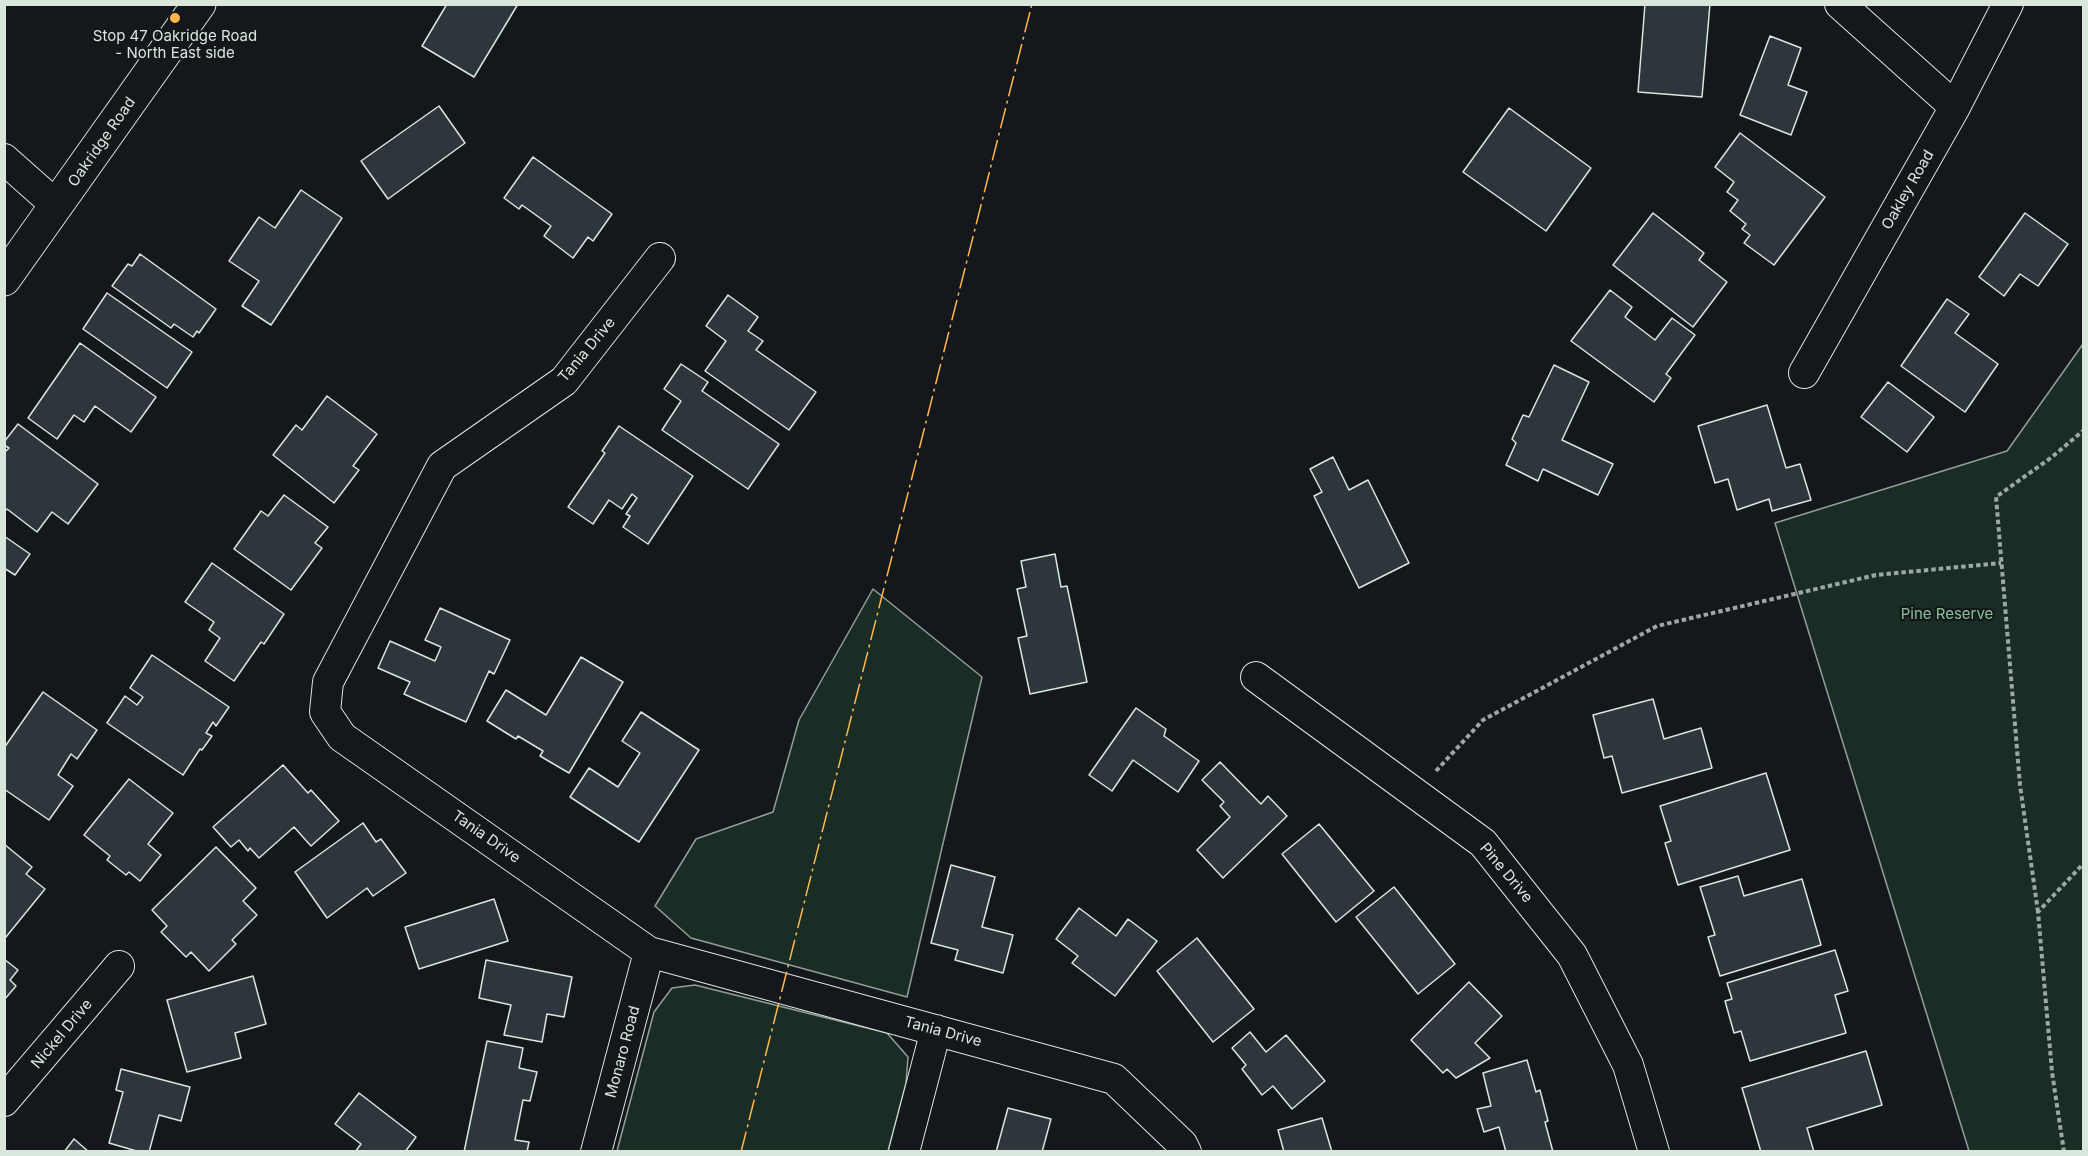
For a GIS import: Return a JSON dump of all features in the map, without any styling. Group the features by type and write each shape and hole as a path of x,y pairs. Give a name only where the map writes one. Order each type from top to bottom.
{"street":[{"name":"Oakridge Road","path":"4,279 199,4"},
{"path":"1840,4 1955,107"},
{"name":"Oakley Road","path":"1804,373 1955,107 2008,4"},
{"path":"4,159 57,206"},
{"name":"Tania Drive","path":"660,258 564,381 442,466 328,682 326,712 342,736 649,952 1114,1078 1182,1144 1186,1152"},
{"name":"Pine Drive","path":"1256,677 1483,843 1572,955 1629,1065 1654,1152"},
{"name":"Monaro Road","path":"596,1152 649,952"},
{"name":"Nickel Drive","path":"4,1101 118,966"},
{"path":"904,1152 936,1030"}],"path":[{"path":"2064,1152 2052,1072 2038,912 2020,785 1996,497 2052,457 2084,430"},
{"path":"1416,793 1483,720 1657,626 1876,575 2001,563"},
{"path":"2038,912 2084,863"}],"green space":[{"name":"Pine Reserve","path":"2083,344 2083,1151 1969,1151 1775,523 2007,451"},
{"path":"873,589 982,677 907,997 691,938 655,906 696,839 773,812 799,720"},
{"path":"695,985 887,1033 908,1057 906,1083 888,1151 617,1151 654,1012 672,988"}],"building":[{"path":"447,4 518,4 474,77 422,46"},
{"path":"1645,4 1710,4 1702,97 1638,92"},
{"path":"1770,36 1801,48 1788,85 1807,92 1791,135 1740,115"},
{"path":"439,106 465,143 388,199 361,161"},
{"path":"1509,108 1591,168 1546,231 1463,172"},
{"path":"1740,133 1825,197 1774,265 1744,243 1750,235 1742,229 1746,224 1730,211 1738,200 1727,192 1734,182 1715,167"},
{"path":"533,157 612,214 593,241 588,237 573,258 544,236 551,226 522,205 519,209 504,198"},
{"path":"301,190 342,218 271,325 242,306 259,281 229,261 259,217 275,228"},
{"path":"1653,213 1704,253 1699,260 1727,282 1693,327 1613,265"},
{"path":"2025,213 2068,244 2038,286 2020,274 2004,296 1979,277"},
{"path":"140,254 216,309 199,333 197,331 193,337 174,324 171,328 112,286 128,264 132,266"},
{"path":"1610,290 1632,307 1625,317 1655,340 1672,318 1695,335 1666,374 1671,378 1654,402 1571,341"},
{"path":"107,293 192,352 167,388 83,329"},
{"path":"728,295 758,317 748,331 763,341 756,350 816,392 789,430 705,371 726,341 706,326"},
{"path":"1947,299 1969,314 1955,333 1998,364 1965,412 1901,366"},
{"path":"80,343 156,397 131,432 95,406 84,422 74,415 57,439 28,418"},
{"path":"681,364 708,382 702,391 779,444 748,489 662,430 681,401 664,389"},
{"path":"1554,365 1589,382 1562,440 1613,464 1598,495 1543,469 1538,481 1506,465 1516,443 1512,439 1523,415 1529,417"},
{"path":"1888,382 1934,417 1907,452 1861,417"},
{"path":"327,396 377,434 353,466 359,470 334,503 273,455 296,425 302,430"},
{"path":"1767,405 1786,468 1800,464 1811,500 1772,511 1769,499 1737,510 1728,479 1715,483 1698,426"},
{"path":"18,424 98,484 68,524 52,512 37,532 7,509 4,512 4,453 9,448 4,445 4,442"},
{"path":"619,426 693,476 648,544 623,527 630,516 626,514 637,498 632,494 622,509 609,500 593,524 568,507 605,453 602,451"},
{"path":"1333,457 1349,490 1368,480 1409,563 1359,588 1314,496 1322,492 1310,469"},
{"path":"284,495 328,527 315,543 322,548 291,590 234,549 261,511 268,516"},
{"path":"4,536 30,554 15,575 4,568"},
{"path":"1055,554 1061,587 1067,586 1087,682 1030,694 1018,638 1027,636 1017,589 1026,587 1021,561"},
{"path":"212,563 284,614 264,644 261,642 234,681 205,661 220,638 209,630 214,622 185,602"},
{"path":"440,608 510,640 494,674 489,671 466,722 404,694 410,682 378,668 390,641 435,661 441,647 425,640"},
{"path":"152,655 229,707 216,726 213,722 206,733 212,736 202,750 200,749 183,775 107,723 125,696 137,705 143,697 130,688"},
{"path":"581,657 623,682 569,773 540,756 543,751 518,736 516,739 487,721 506,690 546,715"},
{"path":"43,692 97,730 77,759 71,754 58,775 73,786 49,820 4,789 4,748"},
{"path":"1653,699 1664,739 1701,728 1712,768 1622,793 1612,756 1604,758 1593,715"},
{"path":"1136,708 1166,729 1164,736 1199,761 1178,792 1133,760 1112,791 1089,775"},
{"path":"641,712 699,750 639,842 570,797 589,768 618,787 640,753 622,741"},
{"path":"1220,762 1261,804 1268,796 1287,816 1223,878 1197,850 1230,817 1220,806 1224,802 1202,780"},
{"path":"283,765 308,793 311,790 339,821 311,846 294,827 259,858 250,848 248,851 239,840 231,847 213,827"},
{"path":"1766,773 1790,850 1678,885 1665,843 1671,841 1660,806"},
{"path":"129,779 173,813 148,844 161,855 140,881 129,872 126,875 107,860 110,856 84,835"},
{"path":"363,823 376,842 381,839 406,873 373,896 367,888 327,918 295,872"},
{"path":"1319,824 1374,891 1336,922 1282,854"},
{"path":"4,844 32,867 26,874 45,889 6,937 4,935"},
{"path":"216,847 256,888 243,901 257,915 232,940 236,944 209,971 191,952 186,957 161,932 167,926 152,910"},
{"path":"951,865 995,877 982,927 1013,935 1003,973 955,960 958,950 931,943"},
{"path":"1738,876 1744,896 1802,879 1821,945 1720,976 1708,937 1715,935 1700,887"},
{"path":"1394,887 1455,964 1418,994 1356,917"},
{"path":"494,899 508,941 419,969 405,927"},
{"path":"1079,908 1116,936 1128,919 1157,941 1115,996 1072,963 1078,956 1056,939"},
{"path":"1197,938 1254,1009 1213,1042 1157,971"},
{"path":"1835,950 1848,991 1835,995 1846,1033 1750,1061 1741,1031 1734,1033 1725,1001 1732,999 1727,983"},
{"path":"4,959 18,970 10,980 16,986 4,1000"},
{"path":"486,960 572,977 564,1017 547,1014 542,1042 504,1035 511,1005 479,998"},
{"path":"253,976 266,1024 235,1033 241,1058 187,1072 167,1000"},
{"path":"1469,982 1502,1016 1475,1043 1490,1058 1456,1078 1447,1069 1443,1073 1411,1040"},
{"path":"1250,1032 1266,1052 1286,1035 1325,1081 1292,1109 1273,1086 1262,1095 1242,1069 1246,1065 1232,1048"},
{"path":"487,1041 523,1048 519,1068 537,1072 530,1101 523,1100 515,1140 529,1142 527,1152 464,1152"},
{"path":"1866,1051 1882,1105 1807,1128 1814,1152 1761,1152 1742,1088"},
{"path":"1527,1060 1536,1092 1540,1090 1553,1152 1506,1152 1499,1127 1484,1132 1477,1109 1491,1106 1483,1073"},
{"path":"121,1069 190,1087 181,1121 159,1115 149,1152 140,1152 109,1143 123,1092 116,1090"},
{"path":"359,1093 416,1137 405,1152 355,1152 361,1144 335,1124"},
{"path":"1008,1108 1051,1119 1042,1152 996,1152"},
{"path":"1322,1118 1332,1152 1284,1152 1278,1130"},
{"path":"74,1139 89,1152 64,1152"}],"power":[{"path":"741,1152 1032,4"}],"place":[{"name":"Stop 47 Oakridge Road - North East side","path":"175,18"}]}
